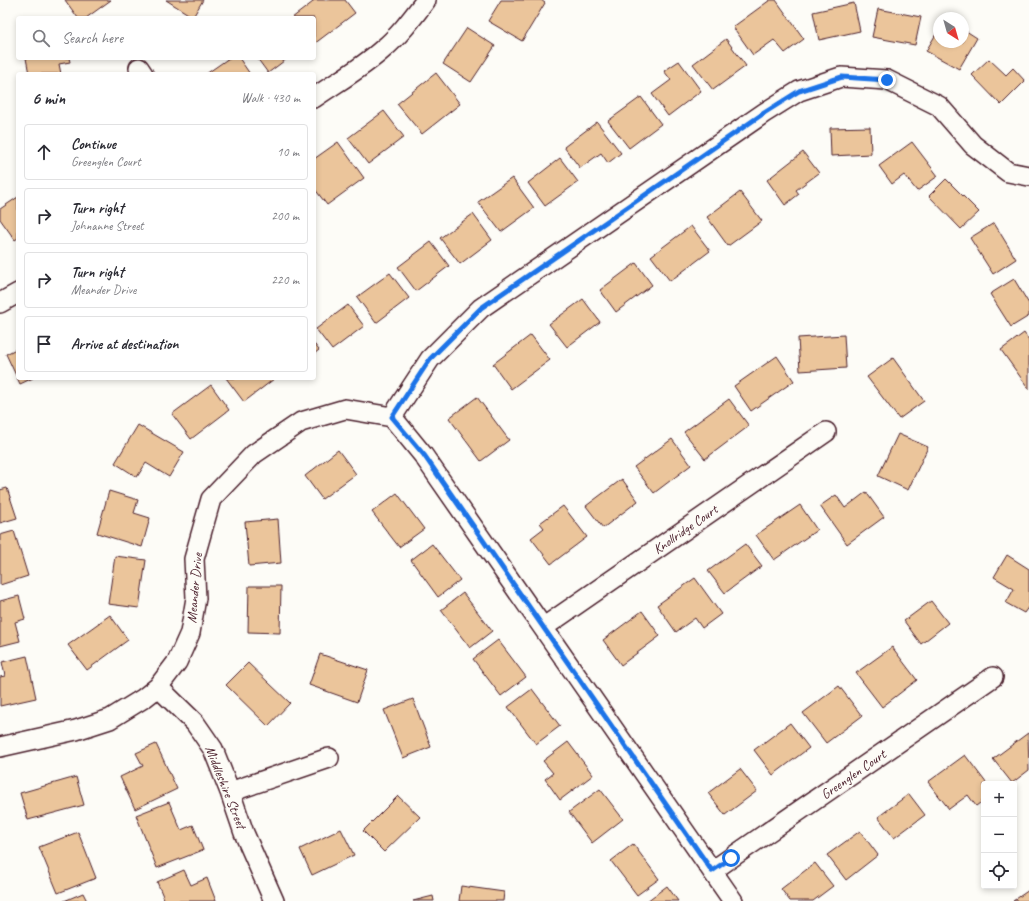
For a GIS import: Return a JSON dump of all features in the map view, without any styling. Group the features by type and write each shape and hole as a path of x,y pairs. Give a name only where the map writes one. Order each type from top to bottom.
{"street":[{"path":"316,97 366,64 403,29 426,0"},
{"path":"733,901 424,455 392,417 430,359 481,308 764,113 799,91 842,77 887,80 939,106 973,145 1008,172 1029,176"},
{"path":"0,303 16,294"},
{"name":"Meander Drive","path":"0,747 76,730 110,719 144,698 158,687 177,662 190,633 196,598 194,559 210,499 254,454 302,422 345,409 392,417"},
{"name":"Knollridge Court","path":"544,627 826,432"},
{"name":"Greenglen Court","path":"712,871 993,677"},
{"name":"Middleshire Street","path":"158,687 195,724 213,749 244,833 274,901"},
{"path":"230,792 329,758"}],"building":[{"path":"65,0 111,0 89,16 77,16"},
{"path":"166,0 203,0 194,16"},
{"path":"312,0 345,0 355,13 316,42 316,16 295,16 313,2"},
{"path":"501,0 541,0 545,3 522,41 488,21"},
{"path":"770,0 776,0 804,39 785,53 774,40 753,55 733,27"},
{"path":"854,3 860,31 819,40 813,12"},
{"path":"878,9 921,17 915,45 872,37"},
{"path":"467,28 495,46 471,82 443,64"},
{"path":"969,33 977,38 959,69 926,51 933,39 933,48 969,48"},
{"path":"726,39 746,66 713,90 693,64"},
{"path":"989,59 1006,75 1013,68 1025,81 1001,105 972,75"},
{"path":"26,60 70,60 70,62 59,64 61,72 29,72"},
{"path":"226,60 240,60 249,72 209,72"},
{"path":"258,60 285,60 269,72 267,72"},
{"path":"679,61 701,91 668,116 652,94 671,80 664,71"},
{"path":"436,73 460,104 422,134 397,104"},
{"path":"641,97 661,124 629,148 608,121"},
{"path":"384,111 404,137 368,164 348,138"},
{"path":"597,122 621,153 608,163 601,153 580,168 564,147"},
{"path":"870,127 871,154 831,156 830,128"},
{"path":"338,142 364,178 327,205 316,191 316,158"},
{"path":"912,142 938,176 917,191 904,175 892,184 879,166"},
{"path":"803,152 819,173 796,190 799,194 785,205 767,180"},
{"path":"560,158 578,182 545,206 528,183"},
{"path":"512,178 534,208 501,232 478,202"},
{"path":"946,179 979,212 961,229 929,196"},
{"path":"740,192 762,221 728,246 707,217"},
{"path":"16,198 15,240 0,219 0,209"},
{"path":"473,214 492,240 460,264 440,238"},
{"path":"994,223 1016,259 993,274 970,238"},
{"path":"691,226 710,251 670,281 651,256"},
{"path":"431,242 449,266 416,291 398,267"},
{"path":"636,263 652,285 616,312 600,290"},
{"path":"390,273 409,298 376,323 357,297"},
{"path":"1014,279 1029,304 1029,316 1011,327 990,294"},
{"path":"583,299 600,322 567,347 549,324"},
{"path":"348,305 364,326 332,350 316,329"},
{"path":"1024,333 1029,340 1029,389 1001,350"},
{"path":"531,335 550,360 511,389 493,364"},
{"path":"844,335 846,368 800,371 798,338"},
{"path":"16,349 16,375 6,354"},
{"path":"777,356 794,381 751,411 734,386"},
{"path":"893,358 924,401 899,419 867,377"},
{"path":"18,380 29,380 20,384"},
{"path":"228,380 273,380 244,402"},
{"path":"211,385 229,410 191,439 172,414"},
{"path":"477,397 509,440 481,461 449,418"},
{"path":"729,399 749,426 705,459 684,432"},
{"path":"138,425 184,452 169,477 146,463 137,477 115,463"},
{"path":"898,434 928,447 908,490 878,476"},
{"path":"672,439 691,465 654,493 634,467"},
{"path":"338,450 356,474 322,499 305,476"},
{"path":"622,479 638,501 603,528 586,506"},
{"path":"7,488 17,518 0,523 0,490"},
{"path":"109,491 138,500 134,513 150,518 142,547 97,533"},
{"path":"866,492 884,517 847,544 820,506 836,495 845,508"},
{"path":"397,493 424,529 399,547 372,512"},
{"path":"800,505 817,530 774,560 756,535"},
{"path":"563,506 587,537 551,564 531,538 544,528 540,523"},
{"path":"278,519 281,563 249,566 245,522"},
{"path":"14,531 28,576 0,585 0,535"},
{"path":"432,544 460,580 438,597 411,560"},
{"path":"745,544 762,566 725,593 708,571"},
{"path":"1007,555 1029,569 1029,606 1024,613 1006,603 1014,589 994,577"},
{"path":"115,556 146,560 139,608 108,604"},
{"path":"695,578 721,614 702,628 695,618 676,632 657,605"},
{"path":"249,586 281,586 280,633 248,632"},
{"path":"463,593 492,631 470,648 441,610"},
{"path":"19,596 25,619 15,622 20,641 0,646 0,601"},
{"path":"931,601 948,623 921,644 904,621"},
{"path":"642,611 660,636 621,665 603,640"},
{"path":"110,615 128,640 87,670 68,645"},
{"path":"498,640 526,677 501,696 473,659"},
{"path":"892,647 917,680 882,707 856,673"},
{"path":"320,654 368,670 357,702 309,685"},
{"path":"27,656 36,698 0,706 0,677 5,676 2,662"},
{"path":"248,663 290,703 268,726 226,685"},
{"path":"839,686 862,716 826,743 803,713"},
{"path":"532,689 560,726 536,744 508,707"},
{"path":"413,699 431,747 403,758 384,710"},
{"path":"790,723 809,748 773,775 754,750"},
{"path":"1028,733 1029,770 1015,781 1010,781 993,759"},
{"path":"568,742 593,775 560,800 545,779 553,773 543,761"},
{"path":"156,744 177,789 135,809 120,777 143,766 136,753"},
{"path":"965,755 985,781 981,781 981,802 976,806 968,795 949,809 928,782"},
{"path":"740,769 757,791 725,815 708,793"},
{"path":"76,777 84,805 28,820 20,793"},
{"path":"600,789 623,819 592,843 569,812"},
{"path":"909,794 925,815 894,838 878,817"},
{"path":"398,796 420,817 384,852 363,831"},
{"path":"169,802 181,830 193,825 203,850 157,868 136,815"},
{"path":"341,829 354,855 312,875 300,849"},
{"path":"860,831 878,855 846,880 827,855"},
{"path":"78,832 96,878 58,893 39,847"},
{"path":"633,844 659,879 637,895 611,861"},
{"path":"815,863 833,886 813,901 790,901 781,889"},
{"path":"184,870 191,885 207,878 216,901 165,901 157,882"},
{"path":"461,886 504,892 503,901 459,901"},
{"path":"667,886 678,901 647,901"},
{"path":"1029,890 1029,901 1013,901"},
{"path":"83,893 87,901 64,901"},
{"path":"433,896 434,901 413,901"}],"route":[{"path":"731,858 712,871 424,455 392,417 430,359 481,308 764,113 799,91 842,77 887,80"}]}
